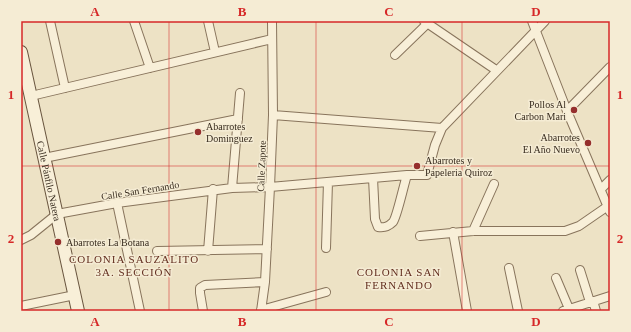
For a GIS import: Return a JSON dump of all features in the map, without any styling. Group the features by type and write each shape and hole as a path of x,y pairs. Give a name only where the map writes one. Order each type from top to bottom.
{"main road":[{"name":"Calle Pánfilo Natera","path":"21,52 78,311"}],"street":[{"path":"50,21 65,88"},
{"path":"134,21 150,68"},
{"path":"208,21 215,52"},
{"name":"Calle Zapote","path":"261,310 265,282 273,115 272,21"},
{"path":"420,236 473,231 565,231 579,226 609,209 567,111 532,21"},
{"path":"273,115 442,128 496,70 545,21"},
{"path":"395,55 426,22 496,70"},
{"path":"31,96 272,39"},
{"path":"567,111 610,67"},
{"path":"232,188 240,93"},
{"path":"44,158 238,119"},
{"name":"Calle San Fernando","path":"21,240 31,235 57,214 117,203 213,189 270,187 407,175 427,175 435,145 442,128"},
{"path":"373,178 375,218 378,227 382,228 387,227 394,221 407,175"},
{"path":"601,189 610,180"},
{"path":"326,248 328,182"},
{"path":"473,231 494,184"},
{"path":"208,251 213,189"},
{"path":"117,203 140,311"},
{"path":"453,232 467,311"},
{"path":"157,251 267,249"},
{"path":"509,268 518,311"},
{"path":"580,270 591,302 596,311"},
{"path":"556,278 567,310 610,296"},
{"path":"203,311 200,288 205,285 265,282"},
{"path":"261,310 326,292"},
{"path":"21,306 75,295"}],"place":[{"name":"Pollos Al Carbon Mari","path":"574,110"},
{"name":"Abarrotes Dominguez","path":"198,132"},
{"name":"Abarrotes El Año Nuevo","path":"588,143"},
{"name":"Abarrotes y Papeleria Quiroz","path":"417,166"},
{"name":"Abarrotes La Botana","path":"58,242"}],"district":[{"name":"COLONIA SAUZALITO 3A. SECCIÓN","path":"134,265"},
{"name":"COLONIA SAN FERNANDO","path":"399,278"}]}
